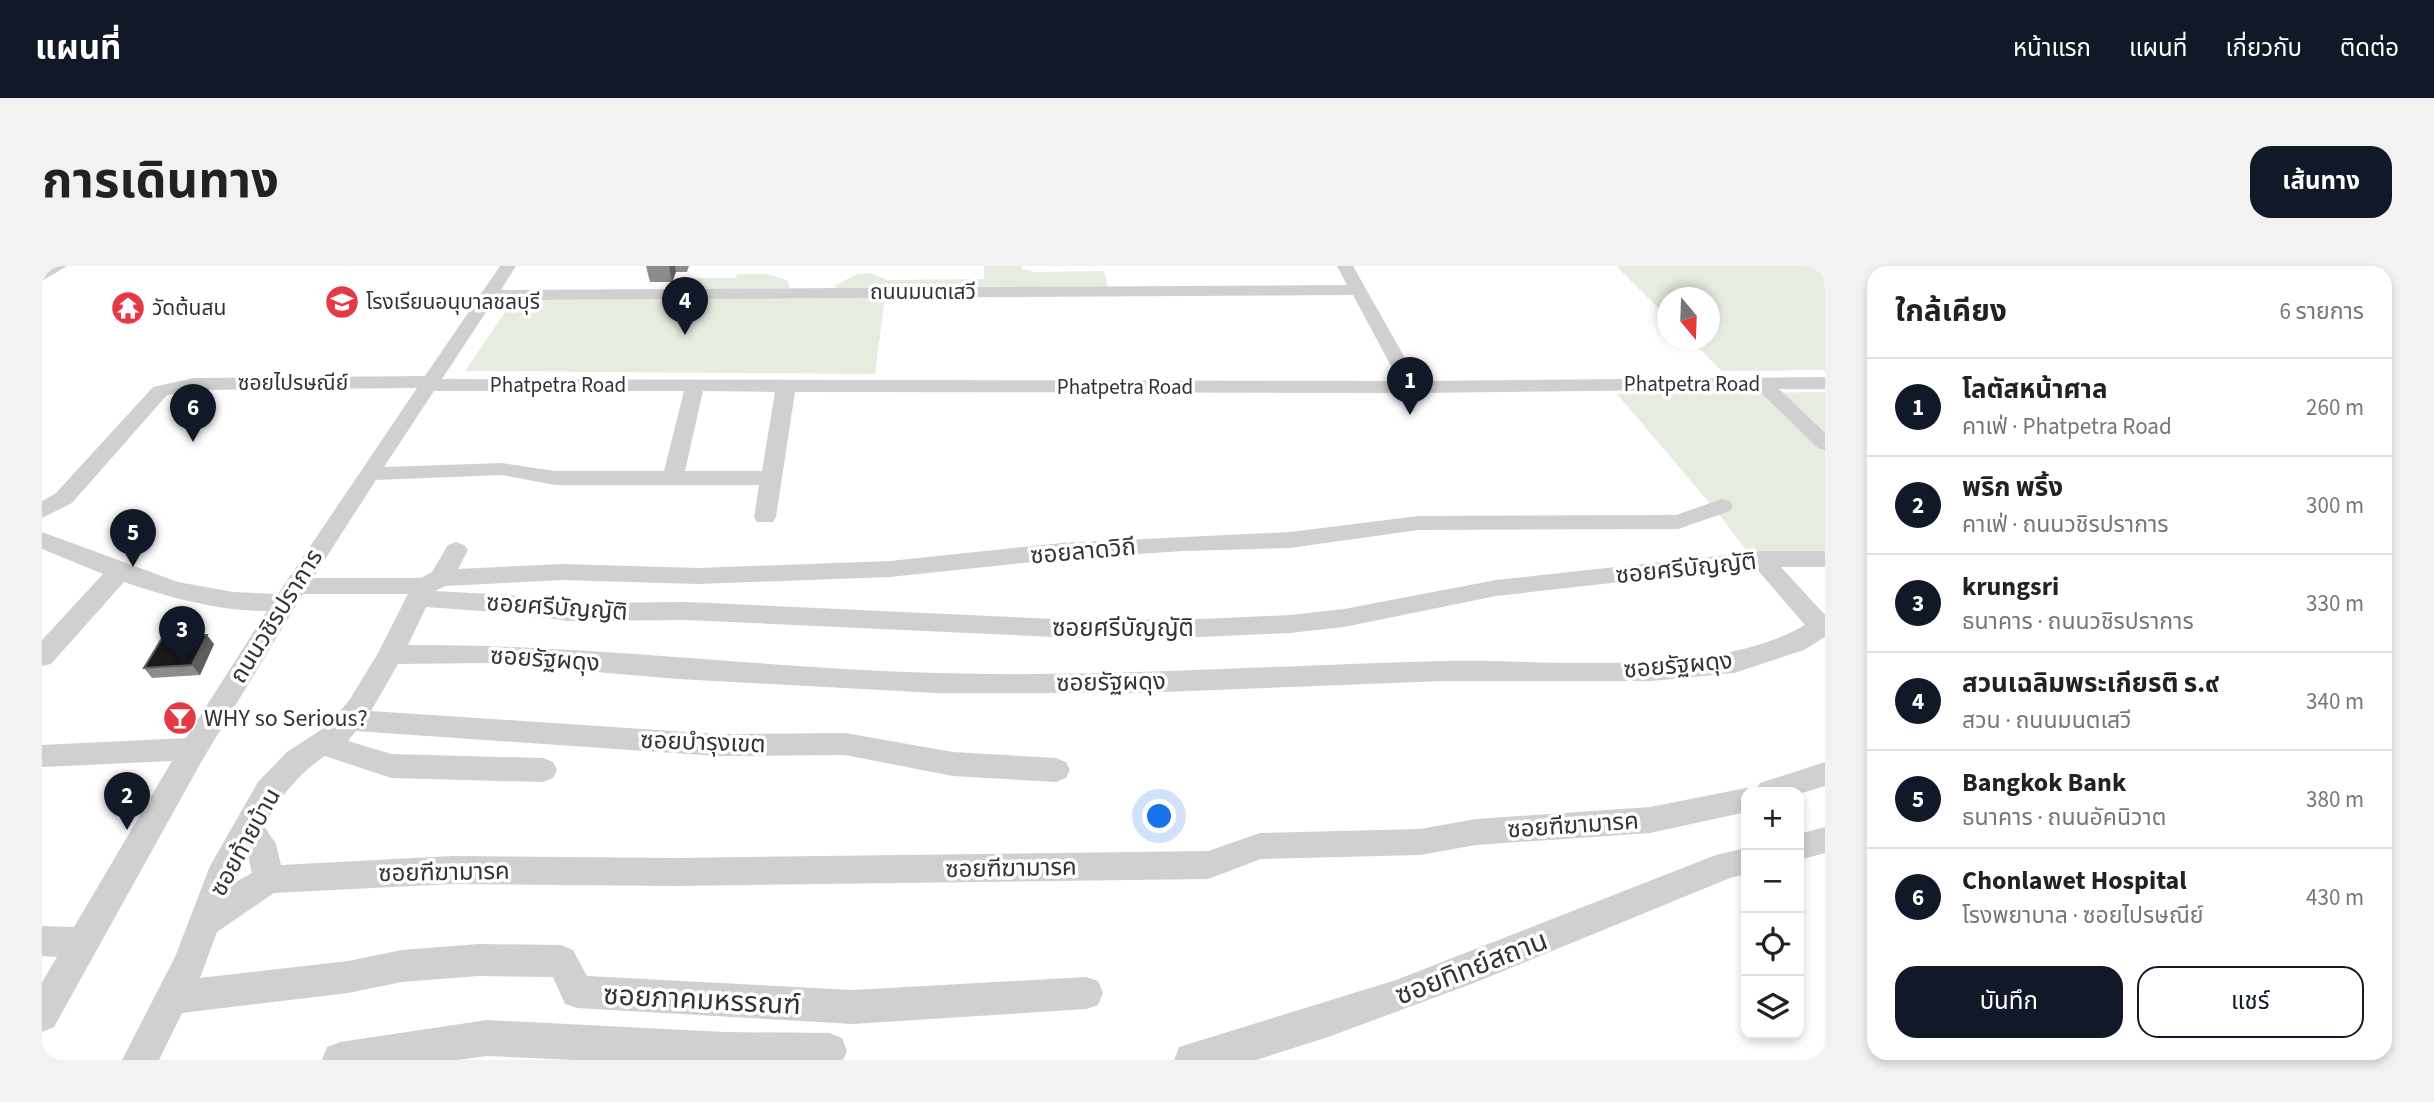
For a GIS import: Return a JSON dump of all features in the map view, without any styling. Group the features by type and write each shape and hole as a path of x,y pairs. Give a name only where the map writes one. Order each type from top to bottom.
{"street":[{"path":"42,276 59,266"},
{"name":"ถนนวชิรปราการ","path":"42,1014 194,749 290,594 427,384 508,266"},
{"path":"1345,266 1412,387"},
{"name":"ถนนมนตเสวี","path":"488,295 1359,290"},
{"name":"Phatpetra Road","path":"427,384 1412,387 1825,383"},
{"name":"ซอยไปรษณีย์","path":"42,511 70,492 160,391 174,386 427,384"},
{"path":"1762,384 1825,444"},
{"path":"673,478 695,385"},
{"path":"765,517 786,387"},
{"path":"368,474 502,469 555,478 770,478"},
{"name":"ซอยลาดวิถี","path":"42,540 118,573 227,600 428,587 562,572 698,576 890,569 1076,550 1290,540 1418,523 1678,522 1722,506"},
{"name":"ซอยท้ายบ้าน","path":"139,1060 190,963 221,876 268,791 298,760 340,732 350,720 428,587 456,550"},
{"path":"1761,559 1822,626"},
{"name":"ซอยศรีบัญญัติ","path":"428,587 509,604 569,612 687,611 1075,629 1202,628 1290,624 1344,618 1496,587 1761,559 1825,559"},
{"path":"44,653 118,573"},
{"name":"ซอยรัฐผดุง","path":"390,655 490,654 678,669 936,683 1138,683 1446,671 1651,671 1734,663 1796,643 1822,626"},
{"name":"ซอยบำรุงเขต","path":"350,720 717,745 845,744 953,764 1056,770"},
{"path":"322,744 391,766 543,770"},
{"path":"42,755 194,749"},
{"path":"1785,787 1825,774"},
{"name":"ซอยฑีฆามารค","path":"204,923 231,902 269,880 452,870 689,872 1208,865 1260,846 1420,842 1476,832 1650,820 1741,801"},
{"path":"247,827 261,844 269,880"},
{"path":"1804,846 1825,840"},
{"name":"ซอยทิทย์สถาน","path":"1192,1060 1360,1010 1727,865 1741,862"},
{"path":"42,941 83,943"},
{"name":"ซอยภาคมหรรณฑ์","path":"171,998 348,977 402,966 478,960 561,961 577,992 853,1007 1086,993"},
{"path":"340,1060 487,1038 725,1050 829,1051"}],"shaded area":[{"path":"984,266 1022,266 1022,269 1035,272 1104,271 1108,288 841,289 834,286 857,274 870,273 887,280 984,279"},
{"path":"1616,266 1825,266 1825,370 1722,371 1700,350 1720,350 1720,287 1657,287 1657,307"},
{"path":"737,274 768,274 788,281 789,288 667,290 671,278 736,278"},
{"path":"885,297 875,374 465,371 514,299"},
{"path":"1825,392 1825,564 1757,564 1718,513 1617,394"}],"building":[{"path":"164,635 207,635 192,665 144,668"}],"place":[{"name":"โรงเรียนอนุบาลชลบุรี","path":"342,302"},
{"name":"วัดต้นสน","path":"128,308"},
{"name":"สวนเฉลิมพระเกียรติ ร.๙","path":"685,335"},
{"name":"โลตัสหน้าศาล","path":"1410,415"},
{"name":"Chonlawet Hospital","path":"193,442"},
{"name":"Bangkok Bank","path":"133,567"},
{"name":"krungsri","path":"182,664"},
{"name":"WHY so Serious?","path":"180,718"},
{"name":"พริก พริ้ง","path":"127,830"}]}
